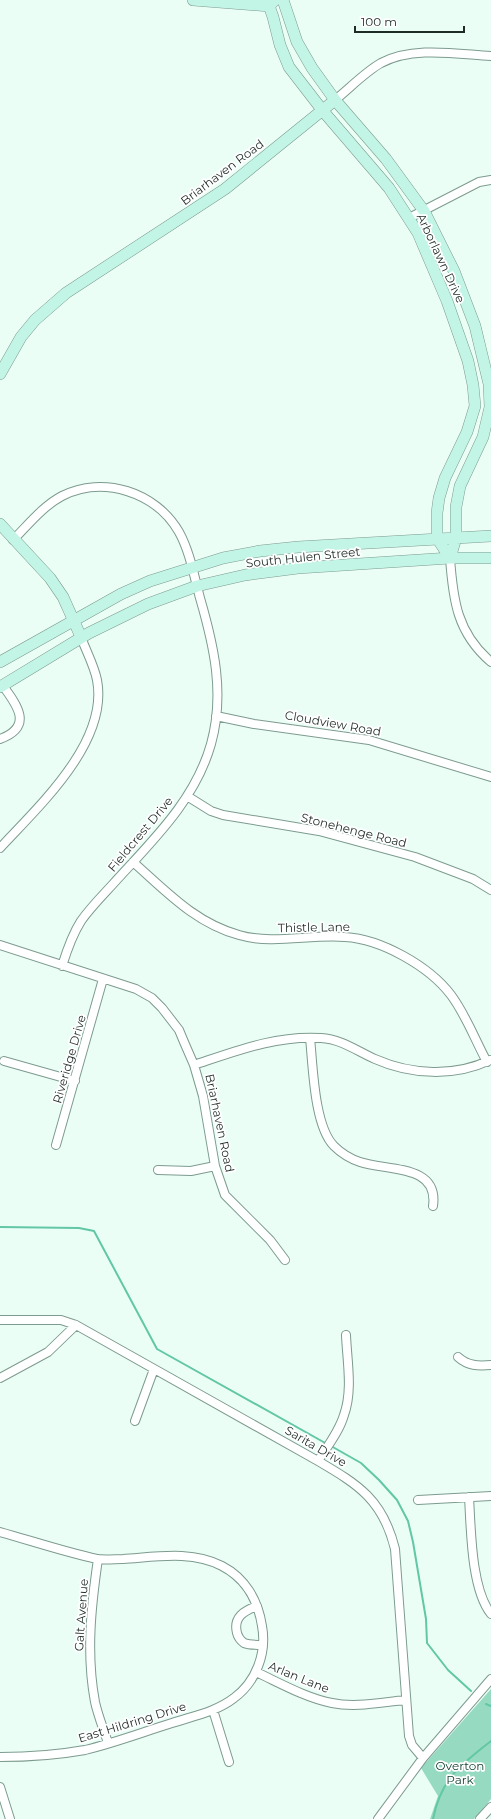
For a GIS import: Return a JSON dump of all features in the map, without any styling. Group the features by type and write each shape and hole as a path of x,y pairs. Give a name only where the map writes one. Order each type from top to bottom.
{"main road":[{"path":"193,0 270,2"},
{"name":"Arborlawn Drive","path":"283,0 302,53 335,100 386,159 424,211 454,271 475,326 490,384 490,407 483,437 460,486 456,507 456,538 450,558"},
{"name":"Arborlawn Drive","path":"270,2 280,45 289,67 323,111 389,188 409,218 418,233 459,333 468,361 473,385 475,406 467,432 445,478 439,498 437,538 450,558"},
{"name":"Briarhaven Road","path":"0,374 21,338 36,320 66,293 225,189 335,100"},
{"path":"0,524 13,540 50,578 62,597 72,621 81,637"},
{"name":"South Hulen Street","path":"0,662 72,621 150,581 229,557 277,549 437,538 491,536"},
{"name":"South Hulen Street","path":"2,687 81,637 148,604 197,586 245,575 290,569 450,558 491,558"}],"street":[{"name":"Briarhaven Road","path":"335,100 374,68 392,59 414,54 428,53 491,56"},
{"path":"409,218 479,182 491,180"},
{"path":"475,406 490,407"},
{"name":"Fieldcrest Drive","path":"13,540 43,510 61,497 81,490 110,487 141,496 161,510 178,530 192,567 211,635 216,663 216,716 207,756 201,770 187,796 160,832 81,921 69,946 62,966"},
{"name":"Arborlawn Drive","path":"450,558 453,595 463,628 473,643 491,662"},
{"path":"0,848 48,797 89,737 98,707 97,680 81,637"},
{"path":"0,739 12,733 19,724 20,715 16,705 2,687"},
{"name":"Cloudview Road","path":"216,716 254,724 369,740 491,777"},
{"name":"Stonehenge Road","path":"187,796 211,812 319,831 415,857 473,879 491,890"},
{"name":"Thistle Lane","path":"133,862 184,908 212,926 240,936 271,939 344,937 361,939 403,956 427,971 451,995 489,1061"},
{"name":"Briarhaven Road","path":"0,945 136,989 152,998 162,1008 178,1030 194,1065 206,1109 215,1166 225,1195 270,1240 285,1260"},
{"name":"Riveridge Drive","path":"56,1145 103,979"},
{"path":"194,1065 265,1042 283,1039 310,1038 323,1038 338,1041 375,1059 396,1066 420,1070 453,1072 464,1070 489,1061"},
{"path":"310,1038 320,1118 325,1133 334,1146 348,1157 359,1162 415,1173 424,1178 434,1191 434,1206"},
{"path":"4,1061 75,1081"},
{"path":"158,1170 191,1171 215,1166"},
{"name":"Sarita Drive","path":"0,1320 61,1320 76,1325 318,1461 350,1480 367,1494 380,1510 390,1531 396,1560 410,1741 414,1750 423,1758"},
{"path":"0,1378 48,1352 76,1325"},
{"path":"318,1461 336,1433 345,1414 348,1397 346,1335"},
{"path":"458,1357 464,1362 472,1365 491,1365"},
{"path":"135,1421 154,1369"},
{"path":"418,1500 491,1496"},
{"path":"469,1497 471,1544 476,1580 491,1614"},
{"name":"East Hildring Drive","path":"0,1532 98,1559 186,1556 208,1559 223,1566 237,1576 248,1588 257,1606 264,1636 260,1664 256,1672 244,1689 234,1698 212,1710 85,1750 27,1757 0,1757"},
{"name":"Galt Avenue","path":"98,1559 92,1599 89,1646 95,1702 108,1743"},
{"path":"257,1606 248,1609 239,1616 235,1626 238,1638 245,1643 263,1645"},
{"name":"Arlan Lane","path":"256,1672 316,1699 334,1703 364,1704 406,1700"},
{"path":"378,1819 423,1758 491,1678"},
{"path":"212,1710 229,1762"},
{"path":"0,1787 10,1819"},
{"path":"480,1819 491,1807"}],"green space":[{"name":"Overton Park","path":"491,1689 491,1799 474,1819 430,1819 438,1796 421,1768"}],"waterway":[{"path":"0,1227 79,1228 94,1231 157,1349 327,1444"},
{"path":"331,1446 361,1463 397,1500 408,1521 413,1542 426,1619 427,1643 448,1670 471,1691"},
{"path":"486,1704 491,1706"},
{"path":"433,1819 441,1793 453,1774 491,1741"}]}
